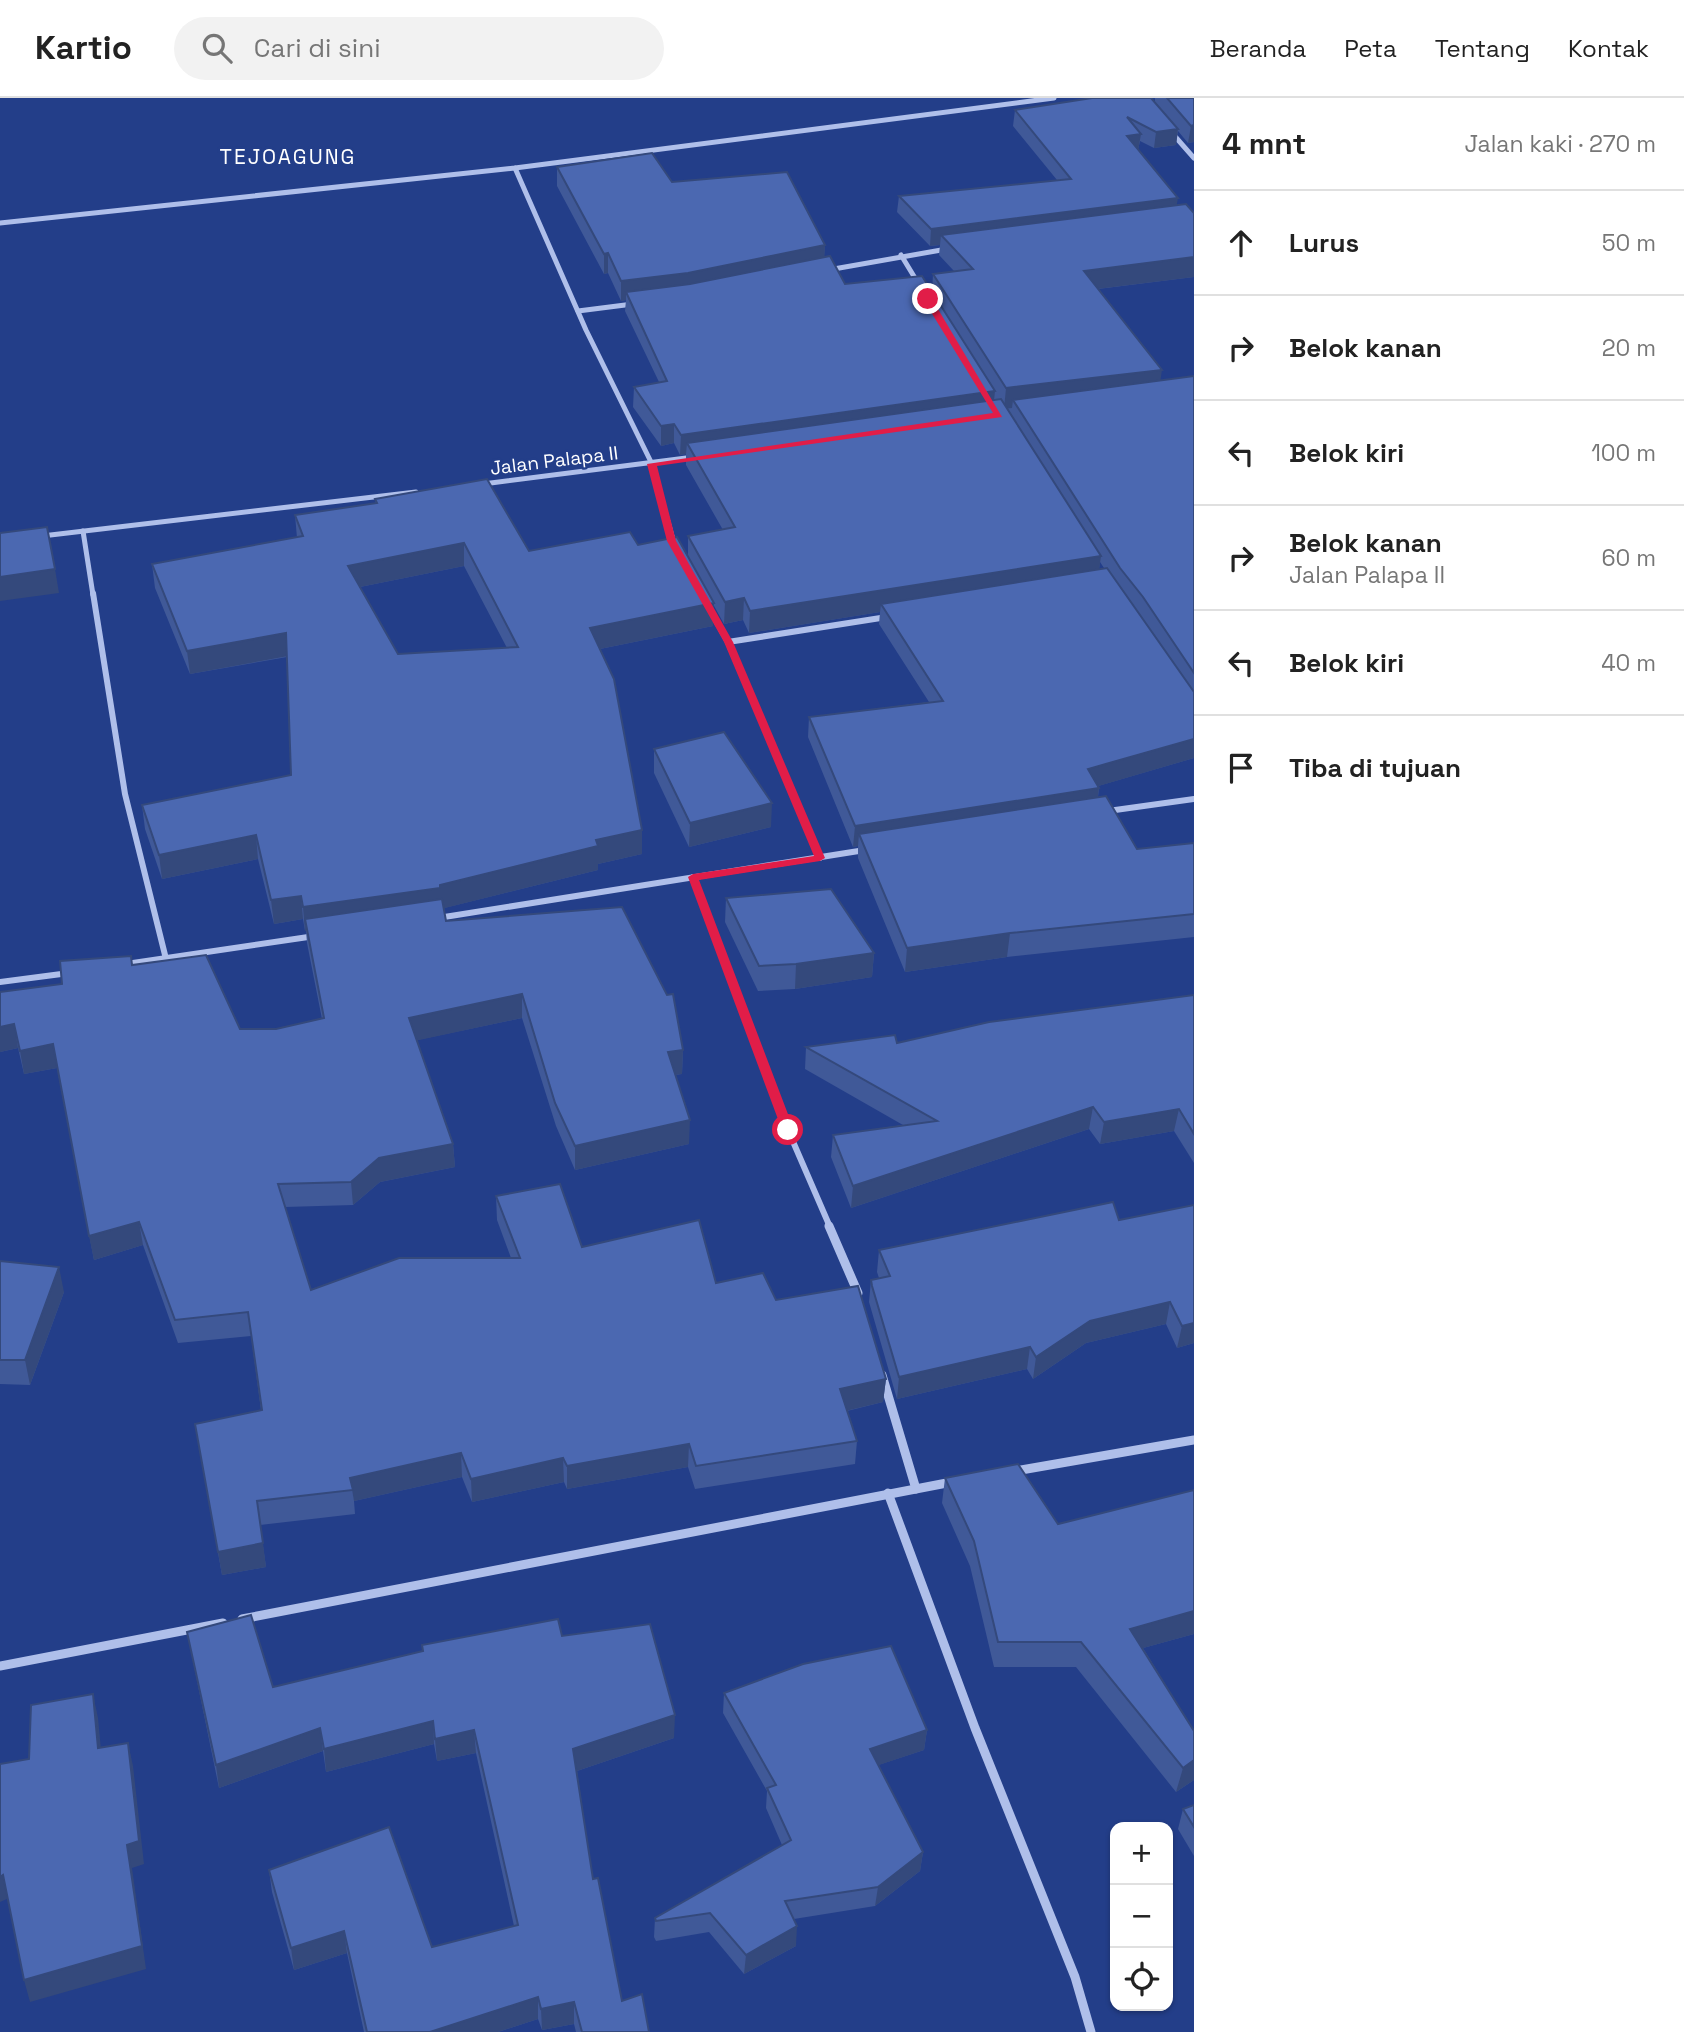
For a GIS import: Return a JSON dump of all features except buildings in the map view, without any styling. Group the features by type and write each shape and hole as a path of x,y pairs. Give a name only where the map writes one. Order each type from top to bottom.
{"street":[{"path":"0,223 515,168 1054,98"},
{"path":"1168,128 1194,158"},
{"path":"515,168 578,311 652,464 671,541 678,552"},
{"path":"821,271 901,255 954,248"},
{"path":"901,255 921,288"},
{"path":"578,311 647,303"},
{"name":"Jalan Palapa II","path":"474,485 698,457"},
{"path":"27,538 419,492"},
{"path":"83,531 125,794 166,959"},
{"path":"703,597 728,642 820,858"},
{"path":"728,642 890,616"},
{"path":"1101,813 1194,799"},
{"path":"430,919 874,848"},
{"path":"693,877 788,1130 855,1283 863,1308"},
{"path":"110,967 324,935"},
{"path":"0,982 83,971"},
{"path":"881,1371 916,1489"},
{"path":"999,1474 1194,1440"},
{"path":"0,1667 958,1481"},
{"path":"888,1493 975,1728 1075,1977 1091,2032"}],"district":[{"name":"TEJOAGUNG","path":"288,157"}],"route":[{"path":"788,1130 693,877 820,858 728,642 671,541 652,464 999,415 928,299"}]}
